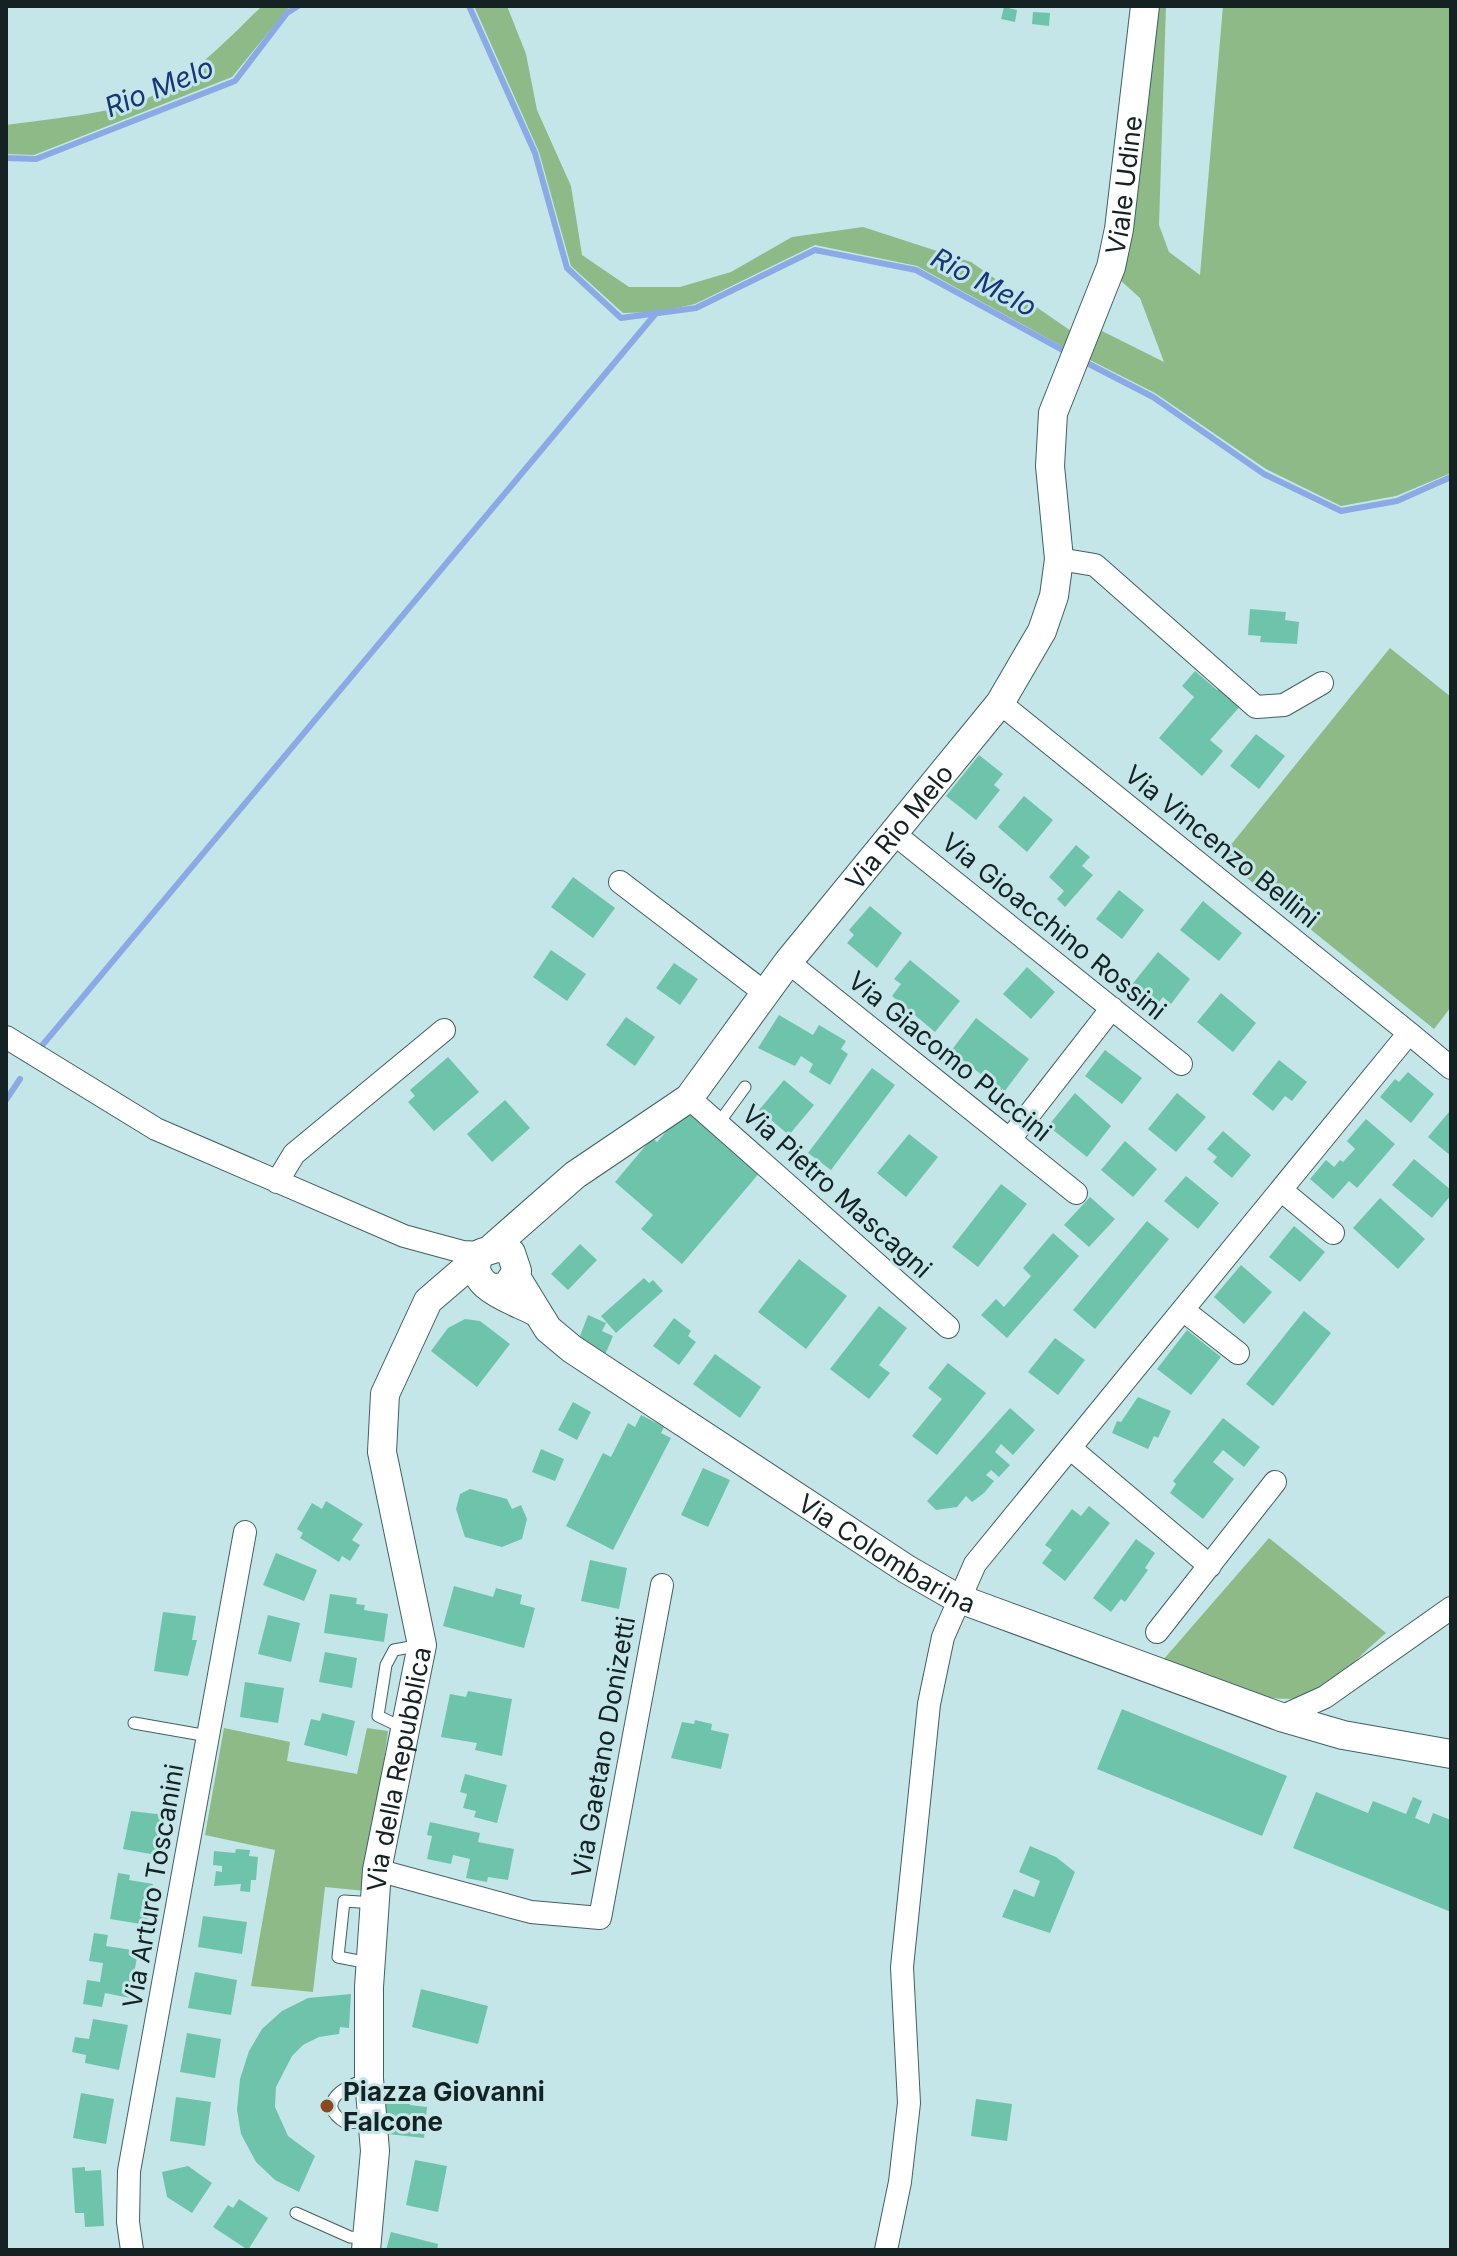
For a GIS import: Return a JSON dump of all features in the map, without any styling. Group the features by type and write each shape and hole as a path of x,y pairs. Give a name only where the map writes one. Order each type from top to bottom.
{"street":[{"name":"Viale Udine","path":"1070,366 1088,329 1111,267 1119,229 1145,6"},
{"name":"Via Rio Melo","path":"484,1253 575,1175 689,1098 788,962 1000,703 1042,631 1054,596 1059,559 1050,466 1053,413 1070,366"},
{"path":"1059,559 1095,565 1256,707 1284,705 1322,683"},
{"name":"Via Vincenzo Bellini","path":"1000,703 1451,1068"},
{"name":"Via Gioacchino Rossini","path":"892,832 1181,1064"},
{"path":"620,882 765,993"},
{"name":"Via Giacomo Puccini","path":"788,962 1076,1193"},
{"path":"1010,1139 1112,1008"},
{"path":"277,1182 294,1154 444,1030"},
{"path":"886,2250 900,2182 909,2103 902,1967 929,1704 943,1637 957,1598 975,1564 1409,1033"},
{"path":"6,1037 156,1129 404,1236 463,1252 484,1253"},
{"name":"Via Pietro Mascagni","path":"689,1098 948,1327"},
{"path":"1281,1190 1333,1233"},
{"name":"Via Rio Melo","path":"503,1279 540,1206"},
{"name":"Via Colombarina","path":"484,1253 511,1253 503,1279 548,1329 605,1372 957,1598 1281,1717 1343,1735 1451,1754"},
{"name":"Via della Repubblica","path":"367,2244 375,2151 369,2079 371,1963 377,1870 422,1645 382,1452 385,1394 428,1301 484,1253"},
{"path":"428,1301 503,1279"},
{"path":"1183,1310 1238,1353"},
{"path":"1070,1448 1210,1566"},
{"path":"1157,1632 1275,1482"},
{"name":"Via Arturo Toscanini","path":"132,2250 128,2222 129,2171 245,1532"},
{"name":"Via Gaetano Donizetti","path":"377,1870 531,1912 600,1918 662,1585"},
{"path":"1281,1717 1325,1697 1451,1608"}],"lane":[{"path":"718,1124 745,1087"},
{"path":"134,1723 208,1736"},
{"path":"369,2079 347,2084 339,2090 334,2109 346,2123 373,2121"},
{"path":"296,2213 367,2244"}],"green space":[{"path":"262,6 290,6 232,77 34,155 6,154 6,125 98,112 146,99 194,69"},
{"path":"474,6 507,6 526,54 537,110 571,186 582,255 629,287 680,287 731,272 792,237 863,227 971,262 1074,333 1067,349 917,266 815,245 695,304 657,312 623,313 571,266 539,152"},
{"path":"1156,6 1166,6 1159,225 1169,252 1200,275 1223,6 1451,6 1451,473 1396,496 1341,506 1266,469 1155,393 1086,358 1100,330 1164,362 1140,298 1120,280"},
{"path":"1390,648 1451,697 1451,1007 1434,1029 1221,857"},
{"path":"1269,1538 1386,1633 1334,1679 1299,1698 1260,1696 1163,1660"},
{"path":"224,1728 290,1742 287,1761 357,1774 367,1728 388,1731 366,1891 325,1887 313,1992 251,1986 275,1850 205,1835"}],"building":[{"path":"1004,7 1017,10 1015,22 1001,19"},
{"path":"1033,12 1050,13 1049,26 1032,24"},
{"path":"1250,609 1286,612 1285,620 1299,622 1297,644 1260,642 1261,636 1248,635"},
{"path":"1195,671 1217,690 1222,684 1243,703 1210,740 1223,751 1202,776 1159,738 1194,697 1182,686"},
{"path":"1256,734 1285,756 1259,789 1230,766"},
{"path":"979,755 1003,774 994,785 1000,790 976,820 946,796"},
{"path":"1024,796 1053,820 1027,852 998,827"},
{"path":"1076,845 1090,857 1082,866 1093,875 1065,907 1057,899 1064,891 1049,877"},
{"path":"573,877 615,908 593,938 551,907"},
{"path":"1119,890 1144,910 1122,939 1096,919"},
{"path":"1203,901 1242,933 1219,961 1180,930"},
{"path":"870,906 902,933 877,968 847,943 854,935 849,930"},
{"path":"551,950 586,974 567,1001 533,977"},
{"path":"1158,952 1190,979 1171,1004 1163,997 1155,1007 1130,987"},
{"path":"910,960 960,1001 935,1032 892,996 901,984 894,979"},
{"path":"674,963 698,979 680,1005 656,988"},
{"path":"1027,967 1055,992 1031,1019 1003,994"},
{"path":"1221,993 1256,1023 1233,1052 1197,1022"},
{"path":"779,1015 813,1035 819,1025 846,1041 841,1049 848,1054 830,1085 809,1072 813,1064 801,1056 795,1066 758,1048"},
{"path":"626,1017 655,1037 635,1066 606,1045"},
{"path":"976,1018 1029,1059 1004,1092 951,1051"},
{"path":"1105,1050 1142,1078 1122,1104 1085,1076"},
{"path":"448,1057 479,1092 434,1131 408,1102 415,1096 410,1090"},
{"path":"1279,1060 1307,1082 1292,1101 1285,1096 1273,1111 1252,1094"},
{"path":"872,1068 895,1085 831,1170 808,1153"},
{"path":"1408,1072 1434,1094 1411,1123 1380,1097 1395,1079 1399,1082"},
{"path":"784,1080 814,1105 789,1135 759,1110"},
{"path":"1075,1093 1111,1126 1087,1157 1048,1126"},
{"path":"1177,1093 1206,1117 1176,1152 1148,1129"},
{"path":"505,1100 530,1128 492,1162 467,1134"},
{"path":"1451,1113 1451,1156 1428,1137"},
{"path":"694,1115 761,1171 682,1264 641,1229 653,1215 615,1182 652,1138 657,1142 678,1118"},
{"path":"1366,1119 1395,1144 1357,1188 1349,1181 1333,1199 1310,1179 1326,1160 1334,1167 1340,1160 1343,1162 1355,1149 1347,1141"},
{"path":"1223,1131 1251,1155 1232,1178 1213,1162 1217,1157 1207,1149"},
{"path":"909,1134 938,1157 906,1197 877,1173"},
{"path":"1125,1141 1157,1169 1133,1197 1101,1170"},
{"path":"1414,1159 1451,1190 1451,1195 1432,1218 1392,1185"},
{"path":"1186,1176 1219,1203 1198,1229 1164,1201"},
{"path":"1001,1184 1027,1204 978,1267 952,1247"},
{"path":"1090,1197 1115,1219 1089,1247 1064,1225"},
{"path":"1380,1198 1425,1239 1398,1269 1353,1228"},
{"path":"1147,1221 1169,1239 1095,1329 1073,1310"},
{"path":"1294,1226 1325,1252 1300,1282 1269,1257"},
{"path":"1053,1233 1079,1256 1007,1338 981,1315 996,1299 1004,1307 1031,1276 1023,1268"},
{"path":"580,1244 597,1260 568,1290 551,1274"},
{"path":"799,1259 847,1296 806,1349 758,1312"},
{"path":"1241,1265 1272,1292 1244,1324 1214,1297"},
{"path":"644,1278 649,1283 653,1280 663,1291 616,1333 601,1316"},
{"path":"879,1306 907,1328 879,1365 890,1373 869,1399 830,1369"},
{"path":"1304,1311 1331,1333 1273,1406 1246,1384"},
{"path":"588,1315 606,1323 602,1331 613,1336 605,1355 577,1344"},
{"path":"674,1318 691,1331 688,1336 696,1342 679,1365 653,1346"},
{"path":"465,1319 480,1321 510,1344 477,1387 431,1351 448,1328"},
{"path":"1187,1330 1221,1357 1191,1395 1157,1369"},
{"path":"1055,1338 1085,1360 1058,1395 1028,1372"},
{"path":"715,1354 761,1387 740,1418 693,1384"},
{"path":"948,1363 986,1393 937,1455 912,1436 942,1399 928,1388"},
{"path":"1138,1397 1171,1411 1158,1438 1154,1436 1148,1449 1112,1433 1117,1421 1121,1422"},
{"path":"573,1402 591,1412 577,1440 558,1430"},
{"path":"1010,1408 1035,1430 1013,1455 1001,1444 995,1452 1010,1465 999,1477 991,1470 986,1475 994,1481 972,1502 966,1496 957,1507 936,1510 927,1501"},
{"path":"641,1415 664,1427 661,1433 671,1438 613,1550 566,1526 603,1453 611,1457 628,1423 635,1427"},
{"path":"1223,1418 1260,1447 1244,1467 1223,1450 1213,1462 1234,1479 1203,1519 1170,1493 1176,1484 1173,1481"},
{"path":"541,1449 564,1459 555,1481 532,1472"},
{"path":"703,1468 730,1480 708,1527 681,1515"},
{"path":"470,1489 507,1499 512,1509 521,1505 527,1519 522,1539 502,1547 465,1537 456,1509 460,1494"},
{"path":"326,1501 363,1524 352,1540 360,1545 350,1561 342,1556 339,1562 300,1538 303,1533 297,1529 312,1503 322,1509"},
{"path":"1089,1506 1110,1523 1065,1581 1042,1563 1052,1550 1045,1545 1072,1509 1081,1516"},
{"path":"1136,1539 1155,1553 1145,1568 1148,1570 1125,1602 1121,1599 1111,1612 1093,1598"},
{"path":"276,1553 317,1570 304,1601 263,1585"},
{"path":"590,1560 627,1568 619,1609 581,1601"},
{"path":"454,1586 493,1597 496,1588 522,1595 520,1604 535,1608 524,1648 443,1626"},
{"path":"330,1594 357,1598 356,1604 365,1605 364,1610 388,1614 384,1642 324,1633"},
{"path":"163,1612 196,1616 192,1640 197,1640 188,1676 154,1671"},
{"path":"268,1615 300,1623 291,1662 258,1654"},
{"path":"325,1652 357,1658 352,1688 319,1682"},
{"path":"245,1682 284,1688 278,1723 240,1717"},
{"path":"468,1691 512,1699 502,1756 475,1750 477,1743 441,1737 450,1694 466,1697"},
{"path":"1122,1709 1287,1776 1262,1836 1097,1769"},
{"path":"322,1713 355,1721 347,1756 304,1745 311,1719 320,1721"},
{"path":"695,1720 712,1724 711,1730 729,1734 721,1769 671,1758 682,1722 694,1724"},
{"path":"465,1774 507,1785 497,1823 474,1817 476,1811 463,1808 467,1794 460,1792"},
{"path":"1316,1792 1368,1813 1373,1801 1406,1814 1413,1797 1422,1801 1415,1818 1429,1824 1433,1813 1451,1820 1451,1912 1293,1848"},
{"path":"131,1811 165,1815 156,1855 123,1849"},
{"path":"430,1822 480,1833 478,1842 514,1849 508,1880 488,1877 487,1882 466,1878 470,1859 453,1855 451,1864 427,1859 432,1836 427,1835"},
{"path":"1030,1846 1056,1857 1075,1872 1050,1933 1002,1917 1014,1889 1034,1897 1040,1881 1019,1872"},
{"path":"236,1849 250,1850 249,1856 258,1857 256,1880 251,1880 250,1892 240,1891 241,1884 214,1886 216,1871 222,1872 222,1866 213,1865 214,1851 235,1853"},
{"path":"118,1873 130,1875 129,1880 153,1884 147,1925 110,1919"},
{"path":"203,1916 247,1922 242,1954 198,1947"},
{"path":"94,1933 108,1935 106,1946 138,1951 130,1998 105,1993 102,2007 83,2004 87,1980 100,1982 103,1963 89,1961"},
{"path":"195,1972 237,1980 231,2015 188,2008"},
{"path":"421,1989 488,2006 478,2044 412,2027"},
{"path":"351,1994 349,2028 340,2027 339,2034 319,2037 303,2045 292,2056 276,2087 275,2107 288,2136 315,2156 299,2192 275,2180 256,2162 241,2134 237,2110 240,2079 249,2051 262,2029 282,2011 308,1998"},
{"path":"93,2019 128,2025 119,2070 85,2063 86,2055 72,2052 75,2037 89,2039"},
{"path":"187,2033 221,2039 215,2078 180,2072"},
{"path":"81,2093 114,2099 106,2144 73,2138"},
{"path":"383,2096 410,2099 410,2105 427,2107 424,2138 388,2134 389,2121 381,2120"},
{"path":"176,2097 211,2102 205,2146 170,2141"},
{"path":"976,2099 1012,2104 1007,2141 971,2136"},
{"path":"415,2160 447,2166 438,2212 406,2205"},
{"path":"188,2166 212,2183 192,2213 167,2197 162,2172"},
{"path":"85,2167 85,2171 101,2170 104,2226 85,2227 84,2213 75,2213 72,2168"},
{"path":"239,2199 268,2218 248,2250 213,2227 228,2205 233,2208"},
{"path":"391,2232 438,2244 437,2250 386,2250"}],"waterway":[{"name":"Rio Melo","path":"6,158 36,159 235,81 287,13 298,6"},
{"name":"Rio Melo","path":"469,6 535,153 567,268 621,318 696,308 815,250 916,270 1070,354"},
{"path":"40,1048 657,312"},
{"name":"Rio Melo","path":"1083,361 1153,397 1264,474 1341,511 1397,501 1451,477"},
{"path":"6,1100 20,1079"}],"place":[{"name":"Piazza Giovanni Falcone","path":"327,2106"}]}
